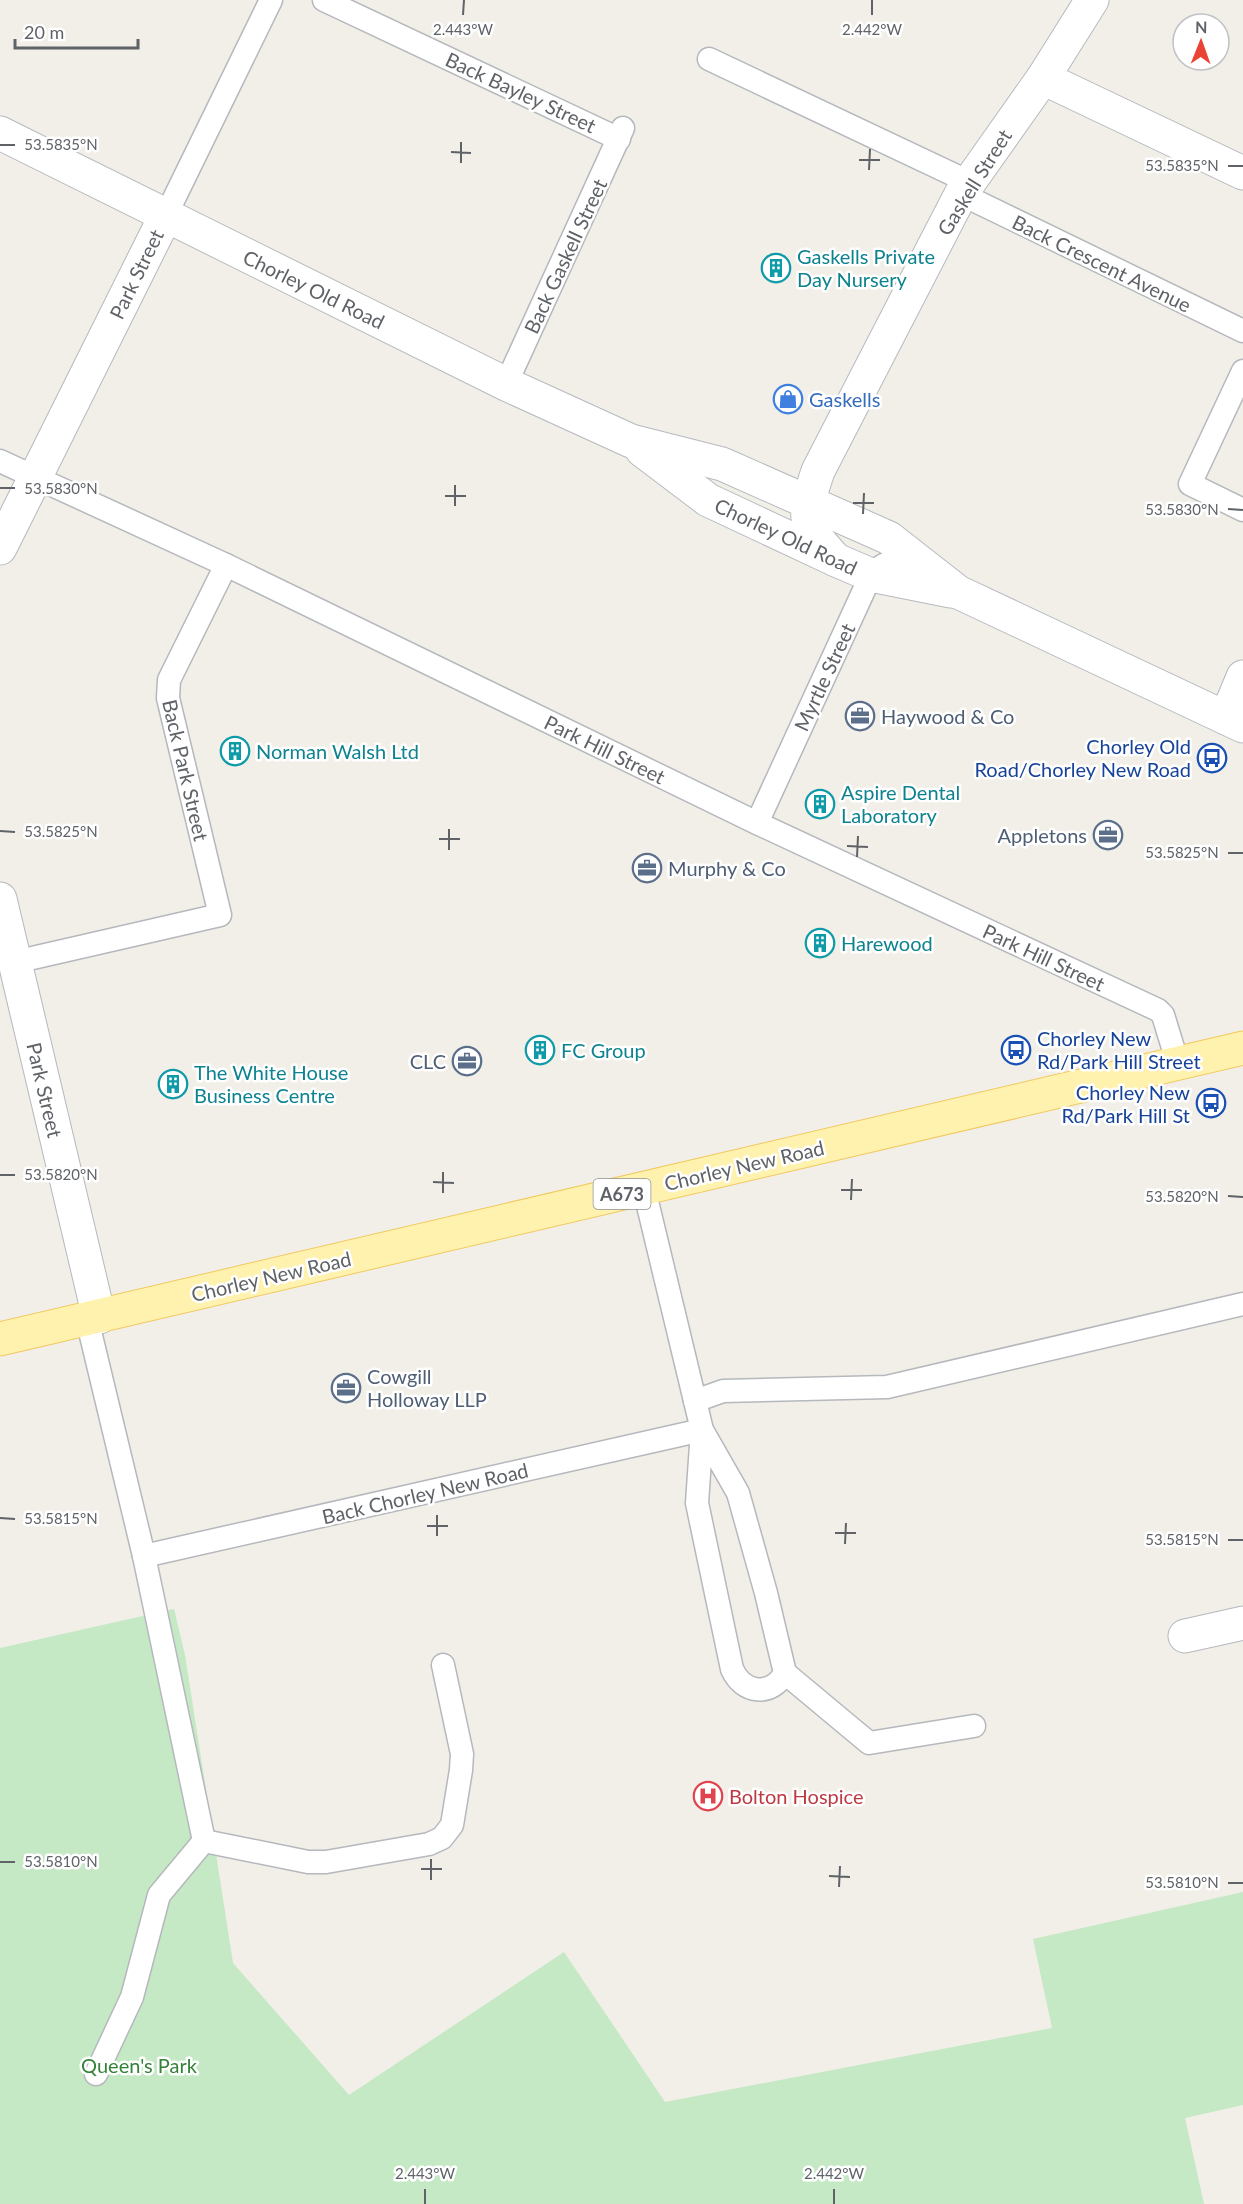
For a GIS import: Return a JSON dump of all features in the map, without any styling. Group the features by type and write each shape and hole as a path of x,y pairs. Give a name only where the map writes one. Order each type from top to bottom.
{"main road":[{"name":"Chorley New Road","path":"0,1340 1243,1048"}],"street":[{"name":"Gaskell Street","path":"808,502 818,471 965,188 1043,78 1092,0"},
{"path":"1043,78 1243,173"},
{"name":"Chorley Old Road","path":"0,132 506,384 631,441 722,464 889,538 958,592 1234,722"},
{"name":"Park Street","path":"0,548 166,216"},
{"name":"Chorley Old Road","path":"631,441 708,500 836,560 870,575 958,592"},
{"path":"708,500 745,496 818,471"},
{"path":"808,502 809,527 836,560"},
{"path":"1234,722 1243,677"},
{"name":"Park Street","path":"0,899 7,964 93,1318"},
{"path":"1185,1636 1243,1623"}],"lane":[{"name":"Park Street","path":"166,216 272,0"},
{"name":"Back Bayley Street","path":"324,0 621,133"},
{"name":"Back Crescent Avenue","path":"709,59 1243,331"},
{"name":"Back Gaskell Street","path":"506,384 621,133"},
{"path":"1243,370 1190,484 1243,510"},
{"name":"Park Hill Street","path":"0,461 226,566 758,823 1158,1010 1163,1014 1178,1064"},
{"path":"870,575 890,561 913,558"},
{"name":"Back Park Street","path":"7,964 220,915 168,698 169,680 226,566"},
{"name":"Myrtle Street","path":"758,823 870,575"},
{"path":"644,1189 702,1430 697,1503 732,1669 737,1679 745,1686 755,1689 769,1688 779,1683 785,1673"},
{"path":"696,1401 723,1391 887,1388 1243,1304"},
{"path":"93,1318 204,1840"},
{"path":"702,1430 738,1493 766,1593 785,1673 868,1743 974,1726"},
{"name":"Back Chorley New Road","path":"144,1557 702,1430"},
{"path":"204,1840 308,1862 326,1862 429,1844 442,1838 452,1825 462,1754 443,1665"},
{"path":"96,2074 132,1996 159,1895 204,1840"}],"green space":[{"name":"Queen's Park","path":"174,1609 185,1655 233,1963 349,2095 564,1952 665,2102 1052,2028 1033,1939 1243,1892 1243,2105 1185,2118 1204,2204 0,2204 0,1648"}],"place":[{"name":"Gaskells Private Day Nursery","path":"776,268"},
{"name":"Gaskells","path":"788,399"},
{"name":"Haywood & Co","path":"860,716"},
{"name":"Norman Walsh Ltd","path":"235,751"},
{"name":"Chorley Old Road/Chorley New Road","path":"1212,758"},
{"name":"Aspire Dental Laboratory","path":"820,804"},
{"name":"Appletons","path":"1108,835"},
{"name":"Murphy & Co","path":"647,868"},
{"name":"Harewood","path":"820,943"},
{"name":"FC Group","path":"540,1050"},
{"name":"Chorley New Rd/Park Hill Street","path":"1016,1050"},
{"name":"CLC","path":"467,1061"},
{"name":"The White House Business Centre","path":"173,1084"},
{"name":"Chorley New Rd/Park Hill St","path":"1211,1103"},
{"name":"Cowgill Holloway LLP","path":"346,1388"},
{"name":"Bolton Hospice","path":"708,1796"}]}
